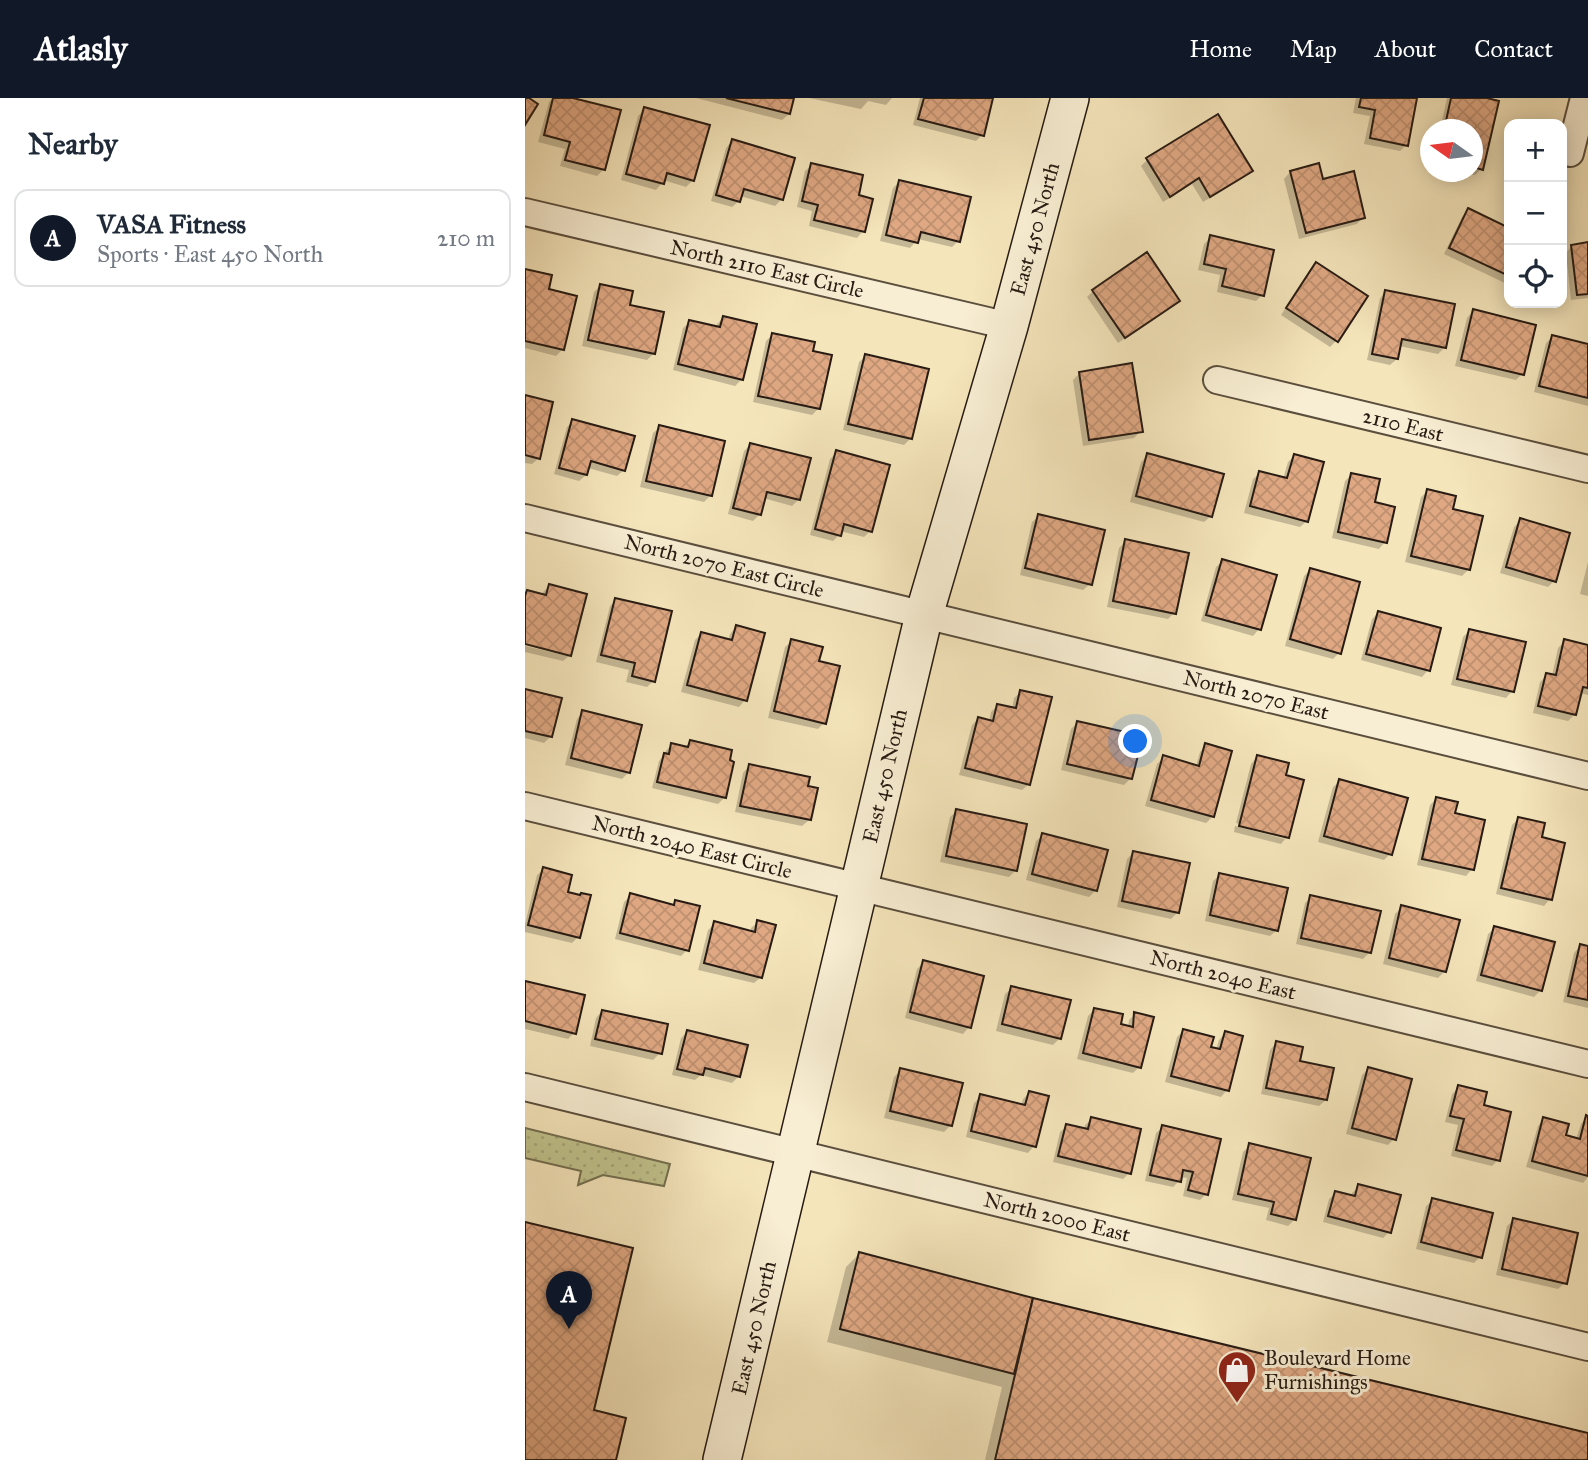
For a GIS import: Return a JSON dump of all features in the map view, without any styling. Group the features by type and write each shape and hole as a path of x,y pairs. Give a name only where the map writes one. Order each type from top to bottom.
{"street":[{"name":"East 450 North","path":"722,1460 924,615 1009,326 1070,98"},
{"path":"1570,153 1584,98"},
{"name":"North 2110 East Circle","path":"525,212 1009,326"},
{"name":"2110 East","path":"1217,380 1588,469"},
{"name":"North 2070 East Circle","path":"525,518 924,615"},
{"name":"North 2070 East","path":"924,615 1588,776"},
{"name":"North 2040 East Circle","path":"525,806 859,887"},
{"name":"North 2040 East","path":"859,887 1588,1064"},
{"name":"North 2000 East","path":"525,1087 1588,1347"}],"green space":[{"path":"525,1128 670,1164 664,1186 603,1175 578,1185 581,1171 525,1158"}],"building":[{"path":"525,98 538,104 525,125"},
{"path":"553,98 573,98 621,110 605,170 565,160 570,142 544,135"},
{"path":"726,98 794,98 790,114"},
{"path":"924,98 993,98 984,136 918,119"},
{"path":"1361,98 1417,98 1408,146 1370,138 1375,110 1359,107"},
{"path":"1451,98 1487,98 1499,101 1483,170 1483,119 1446,119"},
{"path":"644,107 710,125 694,181 667,173 664,184 626,174"},
{"path":"1218,114 1253,171 1210,197 1199,178 1170,197 1146,158"},
{"path":"732,139 795,158 783,200 744,189 740,202 716,195"},
{"path":"811,163 863,175 859,195 873,199 865,232 814,220 818,205 802,201"},
{"path":"1319,163 1323,179 1354,171 1365,218 1306,233 1290,171"},
{"path":"899,180 971,197 960,242 921,232 918,243 886,235"},
{"path":"1468,208 1504,226 1504,274 1449,248"},
{"path":"1210,235 1274,250 1264,296 1222,286 1226,269 1204,264"},
{"path":"1588,242 1588,294 1577,295 1571,245"},
{"path":"1147,252 1180,301 1125,338 1092,290"},
{"path":"1316,262 1368,296 1338,342 1286,308"},
{"path":"525,269 552,275 549,289 577,296 564,350 525,341"},
{"path":"600,284 633,291 630,305 664,312 655,354 588,340"},
{"path":"1385,290 1455,304 1446,348 1402,339 1398,359 1372,354"},
{"path":"1473,309 1536,325 1524,375 1461,360"},
{"path":"723,316 757,324 743,380 678,364 689,320 720,327"},
{"path":"772,333 815,342 813,351 832,355 820,409 758,396"},
{"path":"1552,335 1588,344 1588,398 1539,386"},
{"path":"865,354 929,369 912,439 848,424"},
{"path":"1132,363 1143,432 1089,440 1079,372"},
{"path":"525,395 553,402 540,459 525,455"},
{"path":"572,419 635,436 625,471 591,461 587,475 559,468"},
{"path":"659,425 725,441 712,496 646,481"},
{"path":"750,443 811,458 800,500 767,492 761,515 733,508"},
{"path":"836,450 890,465 872,532 844,524 841,536 815,529"},
{"path":"1147,453 1224,474 1212,517 1136,496"},
{"path":"1294,454 1324,462 1308,522 1250,506 1259,471 1287,478"},
{"path":"1351,473 1380,479 1375,502 1395,507 1387,543 1338,532"},
{"path":"1427,489 1456,496 1453,509 1483,516 1470,570 1411,556"},
{"path":"1038,514 1105,530 1092,585 1025,568"},
{"path":"1520,518 1570,533 1556,582 1506,567"},
{"path":"1125,539 1189,553 1176,614 1113,601"},
{"path":"1222,559 1277,575 1261,630 1206,615"},
{"path":"1310,568 1360,582 1341,654 1290,639"},
{"path":"549,584 587,594 571,656 525,644 527,590 546,595"},
{"path":"615,598 672,611 655,682 632,676 635,663 601,655"},
{"path":"1378,611 1441,628 1430,671 1366,654"},
{"path":"736,625 765,633 747,701 687,685 701,632 732,640"},
{"path":"1469,629 1526,642 1514,692 1457,679"},
{"path":"791,639 823,647 819,661 840,666 826,724 774,711"},
{"path":"1564,639 1588,645 1588,688 1583,687 1576,715 1538,706 1546,673 1556,675"},
{"path":"525,689 562,698 552,737 525,731"},
{"path":"1020,690 1052,697 1030,785 965,768 978,717 993,721 997,704 1016,708"},
{"path":"582,710 642,725 630,773 571,758"},
{"path":"1077,721 1143,736 1132,779 1067,764"},
{"path":"690,740 732,750 730,760 734,762 726,798 657,782 664,753 669,754 671,743 688,747"},
{"path":"1205,743 1232,751 1214,817 1151,800 1163,755 1199,766"},
{"path":"1257,755 1289,763 1286,775 1304,780 1289,838 1239,826"},
{"path":"749,764 810,777 808,786 818,788 811,820 740,806"},
{"path":"1339,779 1408,798 1392,855 1324,836"},
{"path":"1436,797 1458,802 1455,813 1485,820 1474,870 1422,859"},
{"path":"956,809 1027,824 1017,871 946,856"},
{"path":"1518,817 1545,823 1542,837 1565,843 1552,900 1501,888"},
{"path":"1042,833 1108,850 1097,891 1032,874"},
{"path":"1133,851 1190,863 1179,913 1122,901"},
{"path":"543,867 572,875 568,892 591,895 580,938 528,925"},
{"path":"1219,873 1288,888 1278,931 1210,915"},
{"path":"630,893 674,905 675,900 700,906 689,951 620,933"},
{"path":"1310,895 1381,911 1371,953 1301,938"},
{"path":"1401,905 1460,920 1446,972 1389,958"},
{"path":"757,920 776,925 762,978 704,963 714,921 755,932"},
{"path":"1494,926 1555,942 1542,991 1481,975"},
{"path":"1580,944 1588,946 1588,1000 1568,996"},
{"path":"923,960 984,976 971,1028 910,1012"},
{"path":"525,981 585,995 576,1034 525,1021"},
{"path":"1011,986 1071,1000 1061,1039 1002,1024"},
{"path":"1094,1008 1123,1014 1121,1024 1133,1027 1134,1012 1154,1017 1141,1068 1083,1053"},
{"path":"602,1010 668,1024 662,1054 595,1039"},
{"path":"1183,1029 1214,1037 1211,1047 1220,1049 1225,1031 1243,1036 1229,1091 1171,1076"},
{"path":"687,1030 748,1045 740,1077 705,1068 703,1075 677,1069"},
{"path":"1276,1041 1303,1047 1300,1061 1334,1068 1327,1100 1266,1088"},
{"path":"1368,1067 1412,1079 1396,1140 1352,1128"},
{"path":"900,1068 963,1083 952,1126 890,1111"},
{"path":"1458,1085 1487,1092 1484,1105 1511,1112 1500,1161 1456,1150 1464,1119 1450,1116"},
{"path":"1029,1091 1049,1096 1036,1147 971,1131 980,1094 1025,1105"},
{"path":"1586,1115 1588,1176 1532,1161 1543,1117 1569,1124 1566,1135 1580,1139"},
{"path":"1091,1117 1141,1129 1131,1174 1058,1156 1066,1124 1088,1129"},
{"path":"1162,1125 1221,1139 1208,1195 1188,1190 1193,1172 1183,1170 1181,1182 1150,1175"},
{"path":"1249,1143 1311,1158 1296,1220 1271,1214 1274,1202 1238,1194"},
{"path":"1358,1184 1401,1195 1391,1233 1328,1216 1335,1191 1355,1196"},
{"path":"1432,1198 1493,1213 1482,1258 1421,1242"},
{"path":"1513,1218 1578,1233 1567,1284 1502,1269"},
{"path":"525,1222 633,1248 594,1410 626,1418 616,1460 525,1460"},
{"path":"859,1252 1033,1298 1014,1374 840,1329"},
{"name":"Boulevard Home Furnishings","path":"1033,1298 1588,1433 1588,1460 995,1460"}],"place":[{"name":"VASA Fitness","path":"569,1329"},
{"name":"Boulevard Home Furnishings","path":"1237,1404"}]}
